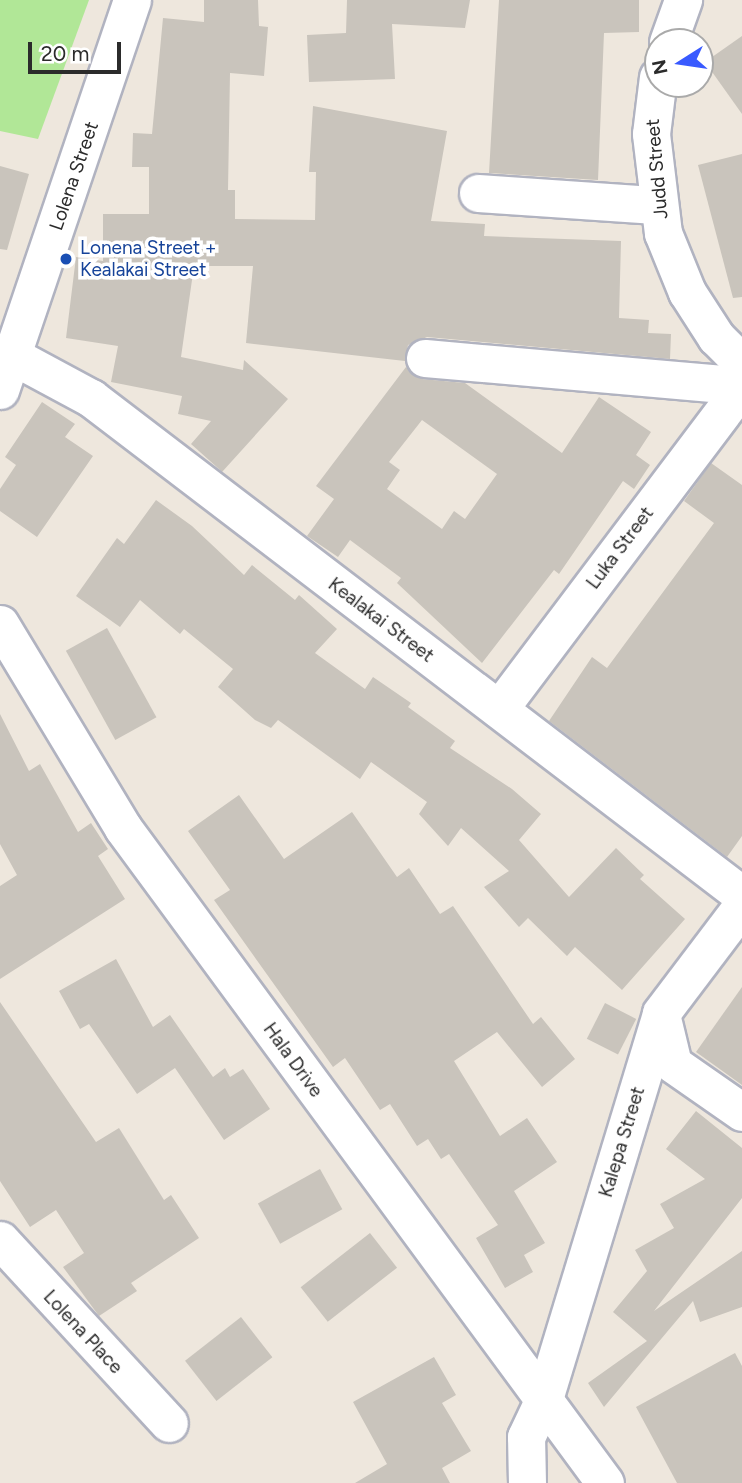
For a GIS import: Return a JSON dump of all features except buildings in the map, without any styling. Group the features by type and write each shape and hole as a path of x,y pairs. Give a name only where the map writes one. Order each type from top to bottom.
{"street":[{"name":"Lolena Street","path":"0,390 132,0"},
{"path":"673,28 683,0"},
{"name":"Judd Street","path":"655,98 650,134 656,205 687,292 716,337 742,363"},
{"path":"478,193 656,205"},
{"name":"Kealakai Street","path":"13,356 91,398 742,895"},
{"path":"425,358 742,386"},
{"name":"Luka Street","path":"499,709 742,386"},
{"name":"Hala Drive","path":"0,624 122,828 606,1483"},
{"name":"Kalepa Street","path":"527,1483 526,1437 544,1399 661,1013 742,906"},
{"path":"661,1013 673,1064 742,1112"},
{"name":"Lolena Place","path":"0,1240 169,1423"}],"green space":[{"path":"0,0 89,0 38,139 0,131"}],"place":[{"name":"Lonena Street + Kealakai Street","path":"66,259"}]}
